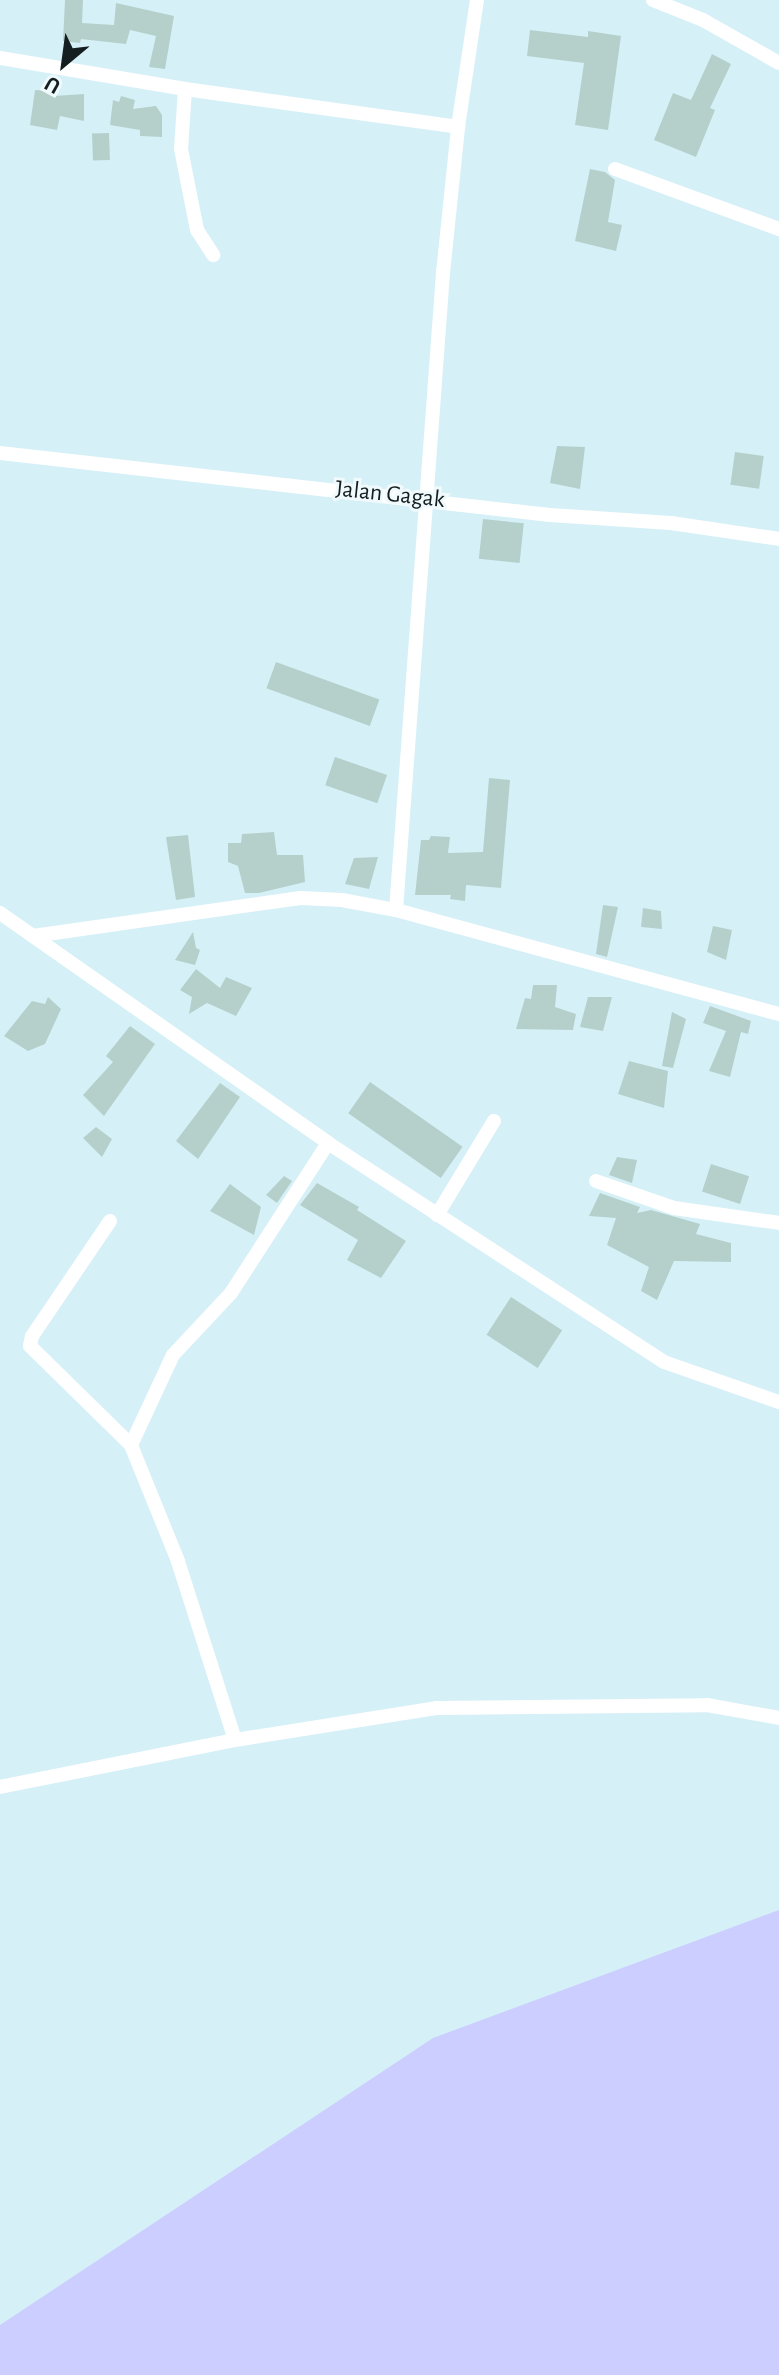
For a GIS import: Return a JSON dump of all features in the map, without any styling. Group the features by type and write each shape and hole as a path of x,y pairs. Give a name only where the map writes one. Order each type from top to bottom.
{"street":[{"path":"396,910 443,273 458,127 477,0"},
{"path":"653,0 703,20 779,63"},
{"path":"0,58 185,89 458,127"},
{"path":"185,89 181,149 197,230 213,255"},
{"path":"615,169 779,229"},
{"name":"Jalan Gagak","path":"0,453 550,515 671,523 779,539"},
{"path":"33,936 300,898 342,900 396,910 779,1014"},
{"path":"0,913 328,1143 664,1362 779,1402"},
{"path":"437,1215 494,1121"},
{"path":"131,1445 173,1355 231,1293 328,1143"},
{"path":"596,1181 674,1208 779,1223"},
{"path":"110,1221 32,1336 30,1346 131,1445 178,1561 235,1740"},
{"path":"0,1787 235,1740 437,1708 707,1705 779,1718"}],"water":[{"path":"779,1910 779,2375 0,2375 0,2325 433,2038"}],"building":[{"path":"65,0 83,0 82,23 114,25 116,3 174,16 165,69 149,67 156,36 130,30 126,44 81,39 80,43 63,41"},
{"path":"530,30 588,37 588,31 621,36 608,130 575,125 584,63 527,56"},
{"path":"712,54 731,64 710,108 715,110 696,157 654,140 673,93 691,100"},
{"path":"35,90 53,91 54,96 84,94 84,121 60,116 57,130 30,125"},
{"path":"121,96 135,100 133,109 156,106 162,115 162,137 140,136 140,130 110,125 113,100 119,102"},
{"path":"109,133 110,160 93,161 92,134"},
{"path":"590,169 605,172 615,180 608,222 622,225 616,251 575,241"},
{"path":"557,446 585,447 580,489 550,483"},
{"path":"735,452 764,456 759,489 730,485"},
{"path":"483,519 524,523 520,563 479,559"},
{"path":"276,662 379,700 370,726 266,688"},
{"path":"335,757 387,775 377,803 325,785"},
{"path":"489,778 510,780 501,888 466,885 465,901 450,899 451,895 415,895 421,840 429,840 431,836 450,837 448,853 483,852"},
{"path":"274,832 277,855 303,855 305,882 259,893 245,893 238,866 228,862 228,843 241,843 242,834"},
{"path":"188,835 195,897 176,900 166,837"},
{"path":"378,857 369,889 345,884 354,858"},
{"path":"603,905 618,907 607,957 596,954"},
{"path":"643,908 661,911 662,929 641,927"},
{"path":"713,926 732,930 726,960 707,952"},
{"path":"193,932 196,948 200,950 195,965 175,960"},
{"path":"196,969 220,988 226,977 252,988 236,1016 207,1003 189,1014 192,997 180,990"},
{"path":"533,985 557,985 555,1007 576,1014 573,1030 516,1029 525,998 531,999"},
{"path":"48,997 61,1009 45,1044 28,1051 4,1036 32,1001 45,1004"},
{"path":"588,997 612,997 603,1031 580,1027"},
{"path":"710,1006 751,1021 748,1034 741,1032 730,1077 709,1071 726,1031 703,1023"},
{"path":"672,1012 686,1019 673,1068 662,1066"},
{"path":"130,1026 155,1044 104,1116 83,1095 113,1062 106,1056"},
{"path":"629,1061 668,1071 664,1108 618,1094"},
{"path":"370,1082 463,1147 441,1178 348,1113"},
{"path":"220,1083 240,1097 198,1159 176,1141"},
{"path":"96,1127 112,1139 102,1157 83,1138"},
{"path":"617,1157 637,1160 632,1183 609,1175"},
{"path":"711,1164 749,1176 740,1204 702,1192"},
{"path":"284,1176 292,1181 277,1203 266,1195"},
{"path":"317,1183 359,1207 357,1210 406,1241 381,1278 347,1260 358,1240 300,1205"},
{"path":"230,1184 261,1207 254,1235 210,1211"},
{"path":"600,1193 640,1207 637,1213 651,1210 700,1224 696,1234 731,1243 731,1262 674,1261 657,1300 641,1291 649,1267 607,1245 616,1218 589,1216"},
{"path":"511,1297 562,1330 538,1368 486,1335"}]}
